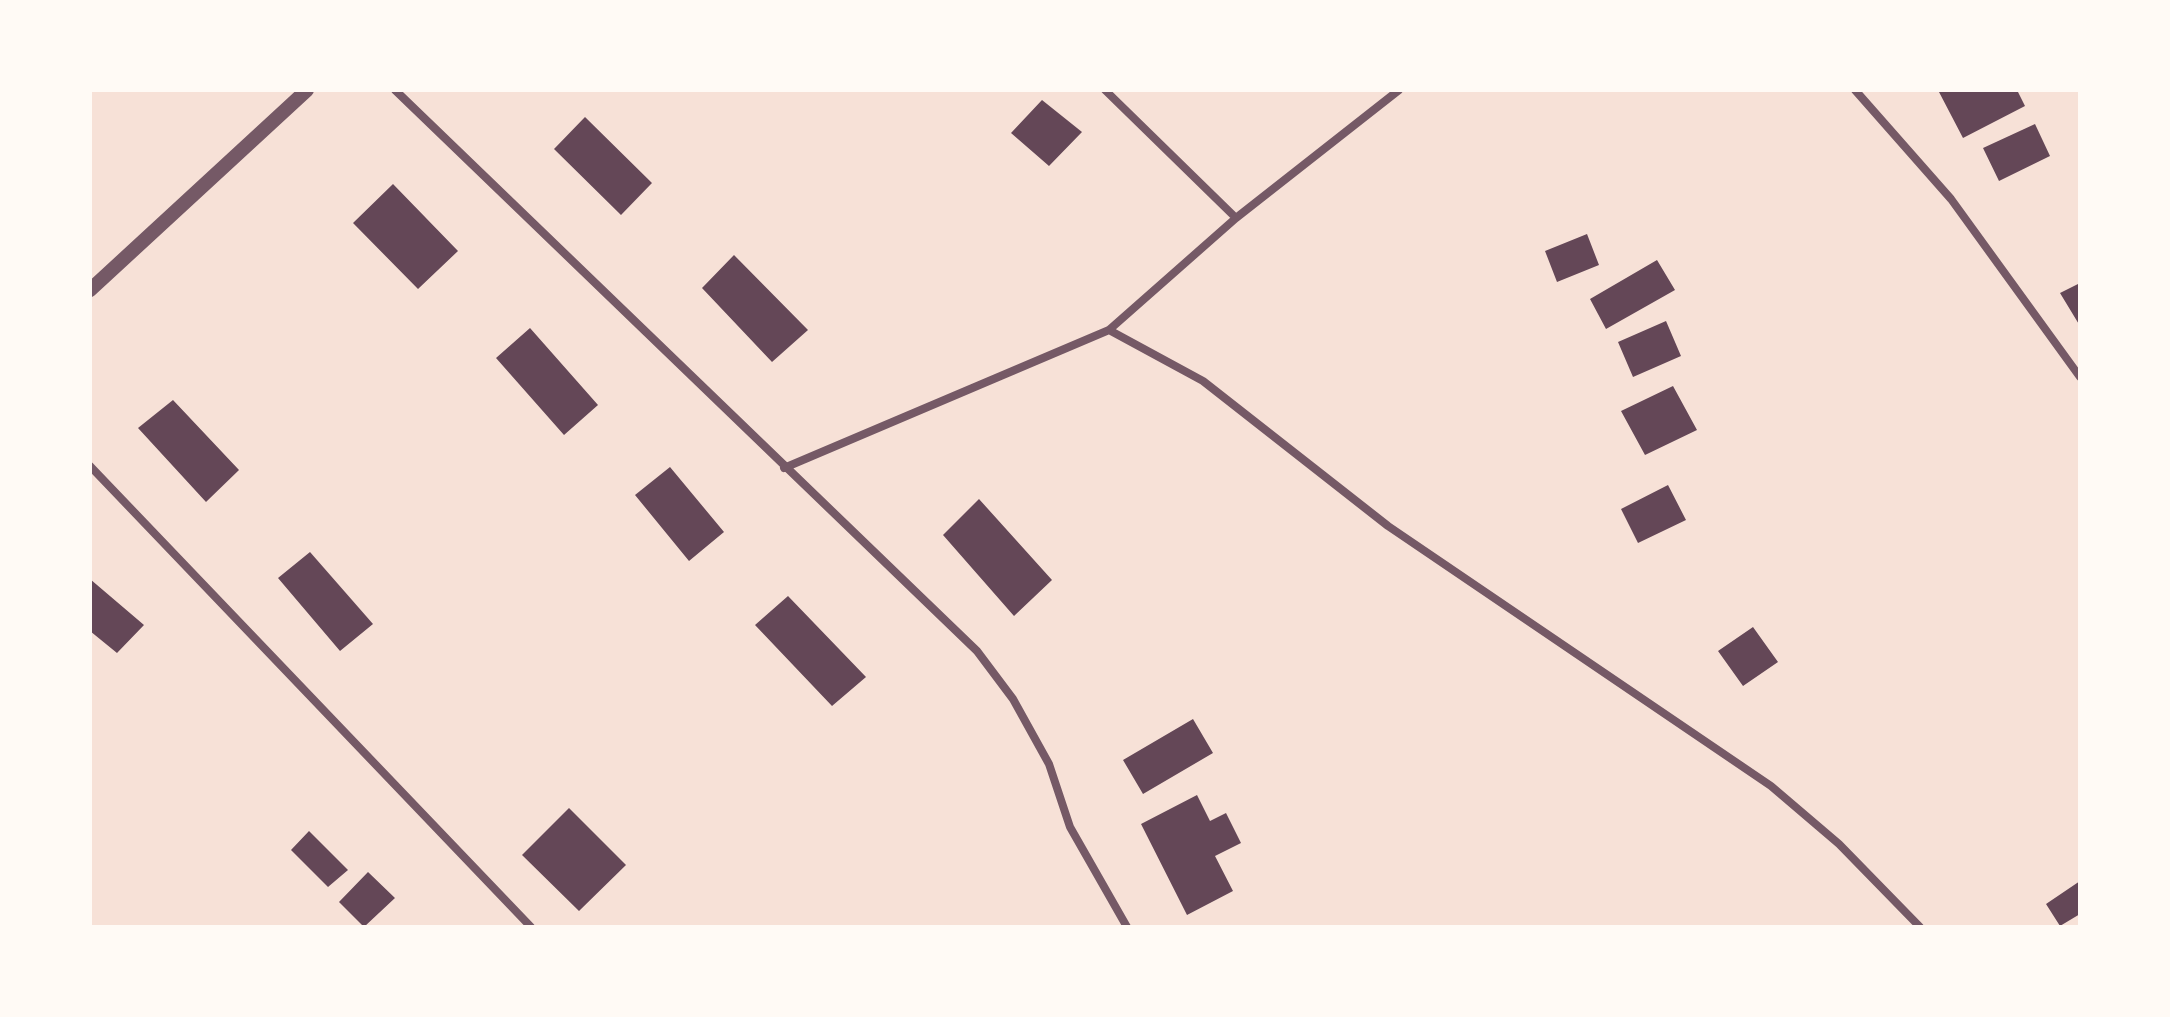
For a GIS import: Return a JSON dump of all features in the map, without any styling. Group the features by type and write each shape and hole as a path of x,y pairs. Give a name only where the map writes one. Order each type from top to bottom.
{"street":[{"path":"90,290 307,90"},
{"path":"395,90 977,651 1013,699 1049,764 1070,827 1127,927"},
{"path":"1105,90 1236,218"},
{"path":"784,468 1109,330 1236,218 1399,90"},
{"path":"1855,90 1951,199 2080,377"},
{"path":"1109,330 1203,381 1388,526 1771,786 1839,844 1920,927"},
{"path":"90,466 531,927"}],"building":[{"path":"2017,90 2025,106 1963,138 1939,92"},
{"path":"1042,100 1082,132 1049,166 1011,133"},
{"path":"585,117 652,183 621,215 554,149"},
{"path":"2035,124 2050,156 1999,181 1983,148"},
{"path":"393,184 458,251 418,289 353,223"},
{"path":"1587,234 1599,265 1557,282 1545,251"},
{"path":"734,255 808,330 772,362 702,288"},
{"path":"1657,260 1675,290 1606,329 1590,299"},
{"path":"2080,283 2080,326 2060,293"},
{"path":"1666,321 1681,356 1633,377 1618,342"},
{"path":"530,328 598,405 564,435 496,358"},
{"path":"1673,386 1697,430 1645,455 1621,411"},
{"path":"173,400 239,470 206,502 138,428"},
{"path":"670,467 724,532 689,561 635,495"},
{"path":"1668,485 1686,520 1638,543 1621,509"},
{"path":"979,499 1052,580 1014,616 943,535"},
{"path":"310,552 373,624 340,651 278,578"},
{"path":"90,579 144,625 117,653 90,631"},
{"path":"788,596 866,677 832,706 755,625"},
{"path":"1753,627 1778,662 1743,686 1718,651"},
{"path":"1193,719 1213,753 1143,794 1123,760"},
{"path":"1197,795 1210,821 1226,813 1241,843 1215,856 1233,891 1187,915 1141,824"},
{"path":"569,808 626,865 579,911 522,855"},
{"path":"309,831 348,870 328,887 291,850"},
{"path":"368,872 395,898 364,927 339,902"},
{"path":"2080,881 2080,914 2060,926 2046,904"}]}
